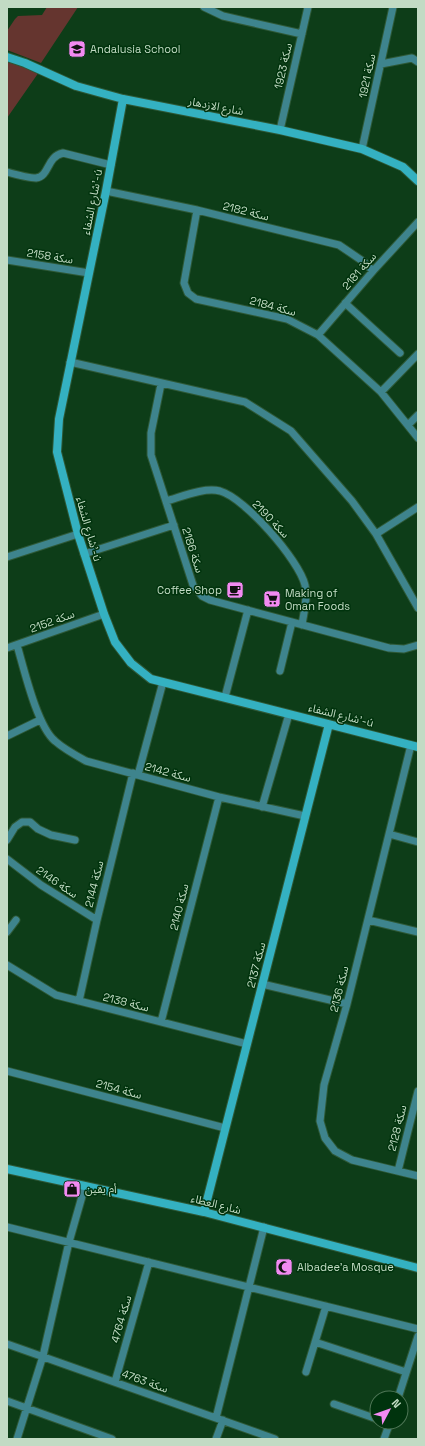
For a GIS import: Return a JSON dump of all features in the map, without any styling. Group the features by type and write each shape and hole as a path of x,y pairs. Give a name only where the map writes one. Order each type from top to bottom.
{"street":[{"path":"204,7 222,16 302,34"},
{"name":"سكة 1923","path":"280,130 308,7"},
{"name":"سكة 1921","path":"362,149 393,7"},
{"name":"شارع الازدهار","path":"7,58 25,63 76,86 122,99 280,130 362,149 403,167 418,181"},
{"path":"381,64 412,58 418,62"},
{"name":"شارع الشفاء'-ú","path":"122,99 106,191 59,419 57,452 84,554 115,642 131,663 151,678 414,746"},
{"path":"7,172 36,178 42,175 56,155 63,153 111,165"},
{"name":"سكة 2182","path":"106,191 197,210 339,245 364,262 373,271"},
{"name":"سكة 2184","path":"197,210 184,283 188,293 196,299 287,319 318,335 381,392 418,438"},
{"name":"سكة 2181","path":"318,335 373,271 418,222"},
{"name":"سكة 2158","path":"7,260 89,273"},
{"path":"345,303 400,353"},
{"path":"381,392 418,354"},
{"path":"70,362 245,402 291,431 352,501 376,534 418,608"},
{"name":"سكة 2186","path":"161,384 151,433 150,448 153,462 193,585 198,593 210,600 394,649 409,648 418,645"},
{"path":"408,425 418,415"},
{"name":"سكة 2190","path":"166,501 206,490 219,491 228,495 255,515 302,574 306,597 302,624"},
{"path":"376,534 418,507"},
{"path":"84,554 174,526"},
{"path":"7,557 78,534"},
{"path":"225,698 248,610"},
{"name":"سكة 2152","path":"7,648 104,614"},
{"path":"280,671 292,622"},
{"name":"سكة 2142","path":"17,645 40,720 54,740 86,761 218,797 305,816"},
{"name":"سكة 2144","path":"79,1001 97,920 135,774 163,682"},
{"path":"262,807 289,714"},
{"path":"7,736 40,720"},
{"name":"سكة 2137","path":"204,1212 329,724"},
{"name":"سكة 2136","path":"414,746 389,834 347,1004 324,1085 320,1121 325,1138 335,1151 352,1160 418,1176"},
{"name":"سكة 2140","path":"162,1022 218,797"},
{"path":"7,840 15,827 22,822 30,822 38,830 51,835 75,840"},
{"path":"389,834 418,842"},
{"name":"سكة 2146","path":"7,859 41,886 97,920"},
{"path":"7,932 16,920"},
{"path":"368,920 418,932"},
{"name":"سكة 2138","path":"7,966 56,995 247,1044"},
{"path":"262,984 347,1004"},
{"name":"سكة 2154","path":"7,1071 225,1128"},
{"name":"سكة 2128","path":"398,1171 418,1091"},
{"name":"شارع العطاء","path":"7,1169 204,1212 418,1268"},
{"path":"16,1439 43,1356 69,1242 85,1186"},
{"path":"7,1227 418,1329"},
{"path":"216,1439 249,1287 264,1228"},
{"name":"سكة 4764","path":"115,1382 149,1262"},
{"path":"306,1372 326,1306"},
{"path":"400,1390 406,1372 415,1354 418,1336"},
{"path":"315,1342 406,1372"},
{"name":"سكة 4763","path":"7,1344 275,1439"},
{"path":"7,1401 110,1439"},
{"path":"334,1404 369,1416"}],"shaded area":[{"path":"47,7 78,7 41,63 7,50 7,31 15,19 18,16 42,15"},
{"path":"7,61 39,72 7,118"}],"place":[{"name":"Andalusia School","path":"77,49"},
{"name":"Coffee Shop","path":"235,590"},
{"name":"Making of Oman Foods","path":"272,599"},
{"name":"أم يقين","path":"72,1189"},
{"name":"Albadee'a Mosque","path":"284,1267"}]}
